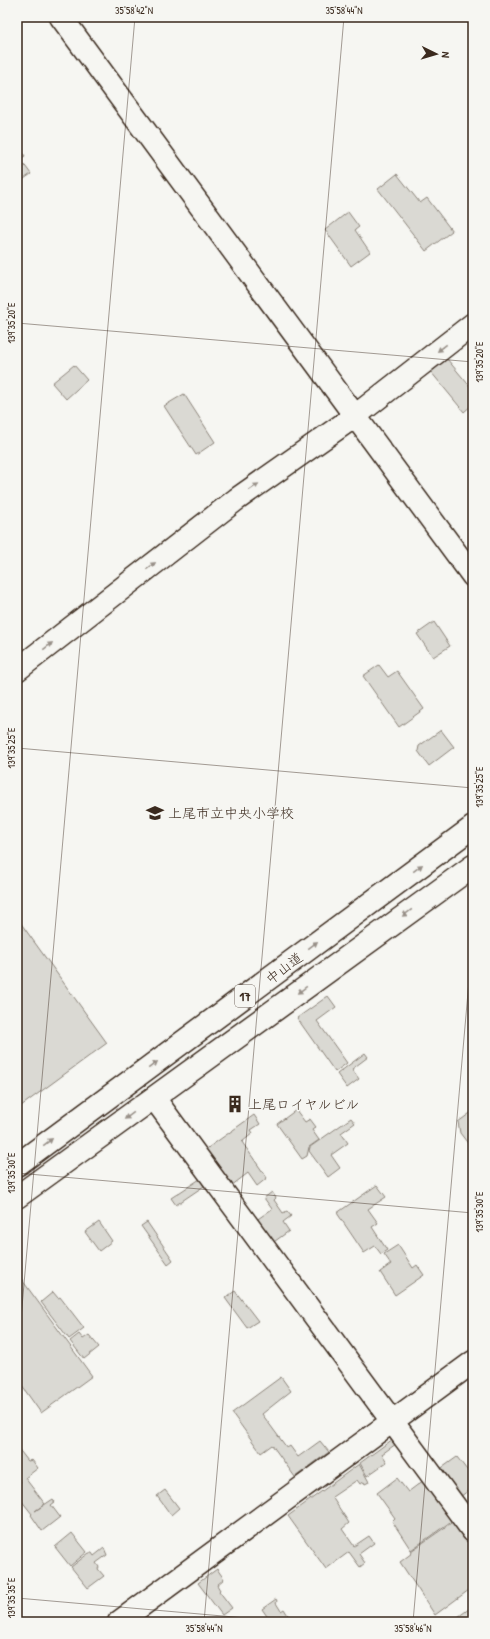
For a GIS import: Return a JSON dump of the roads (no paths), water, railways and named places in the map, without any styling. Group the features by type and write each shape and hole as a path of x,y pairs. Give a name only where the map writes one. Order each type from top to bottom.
{"main road":[{"path":"61,17 473,576"},
{"path":"17,670 237,499 355,416 473,324"},
{"name":"中山道","path":"17,1165 473,827"},
{"name":"中山道","path":"17,1198 473,866"},
{"path":"154,1098 473,1531"},
{"path":"119,1622 473,1362"}],"place":[{"name":"上尾市立中央小学校","path":"155,813"},
{"name":"上尾ロイヤルビル","path":"235,1104"}]}
